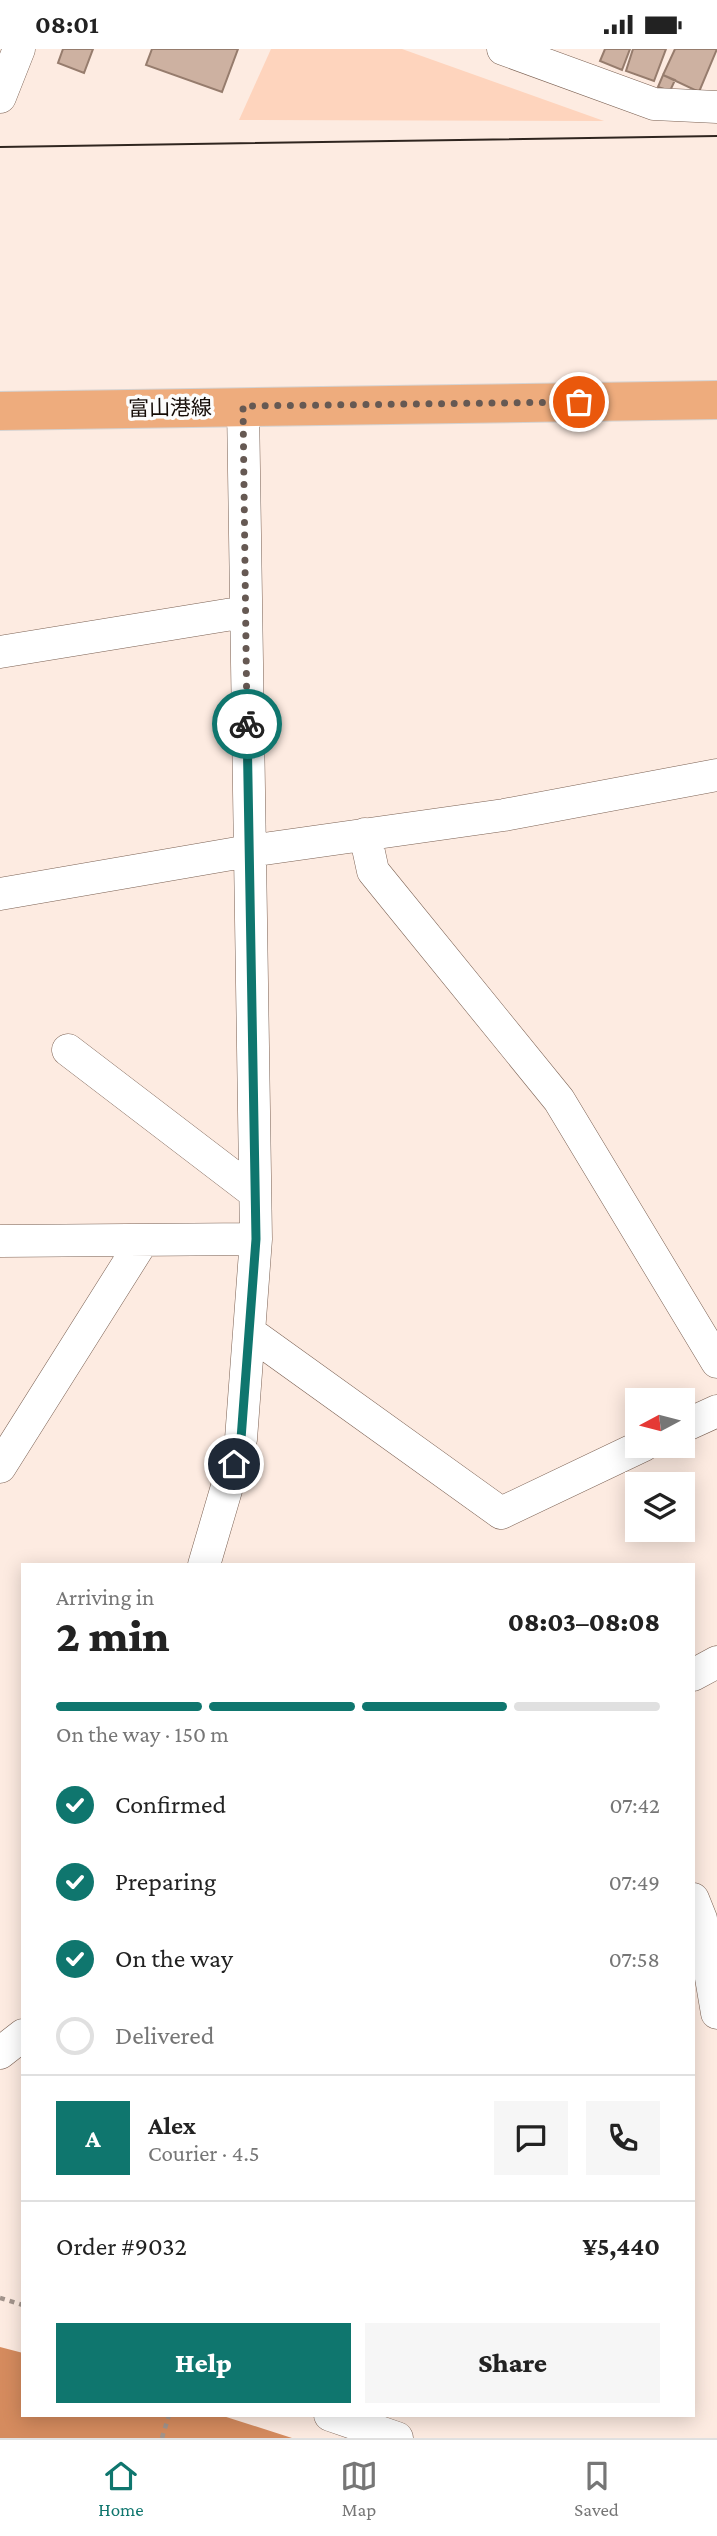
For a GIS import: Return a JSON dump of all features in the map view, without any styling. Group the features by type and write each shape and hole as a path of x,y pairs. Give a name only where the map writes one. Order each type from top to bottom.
{"main road":[{"name":"富山港線","path":"0,411 717,400"}],"street":[{"path":"0,97 19,49"},
{"path":"503,49 568,60 654,104 717,107"},
{"path":"205,1563 241,1439 256,1239 243,406"},
{"path":"0,652 246,612"},
{"path":"0,894 249,851 504,815 717,775"},
{"path":"365,834 373,871 559,1100 717,1362"},
{"path":"68,1050 255,1193"},
{"path":"0,1241 256,1239"},
{"path":"0,1467 143,1240"},
{"path":"249,1332 501,1513 625,1454"},
{"path":"695,1421 717,1411"},
{"path":"695,1674 717,1662"},
{"path":"695,1904 701,1919 717,2013"},
{"path":"0,2053 21,2037"},
{"path":"336,2417 397,2438"}],"path":[{"path":"0,2298 21,2304"},
{"path":"162,2438 168,2417"}],"shaded area":[{"path":"271,49 402,49 604,121 239,120"},
{"path":"0,2347 21,2352 21,2417 226,2417 292,2438 0,2438"}],"building":[{"path":"63,49 93,49 84,73 58,63"},
{"path":"152,49 238,49 222,92 146,65"},
{"path":"605,49 630,49 622,70 600,61"},
{"path":"633,49 666,49 654,81 626,71"},
{"path":"675,49 717,49 699,92 663,75"},
{"path":"663,75 675,80 670,91 658,87"}],"tram line":[{"path":"0,147 717,136"}],"way so far":[{"path":"247,724 243,406 579,402"}],"route":[{"path":"234,1464 241,1439 256,1239 247,724"}]}
